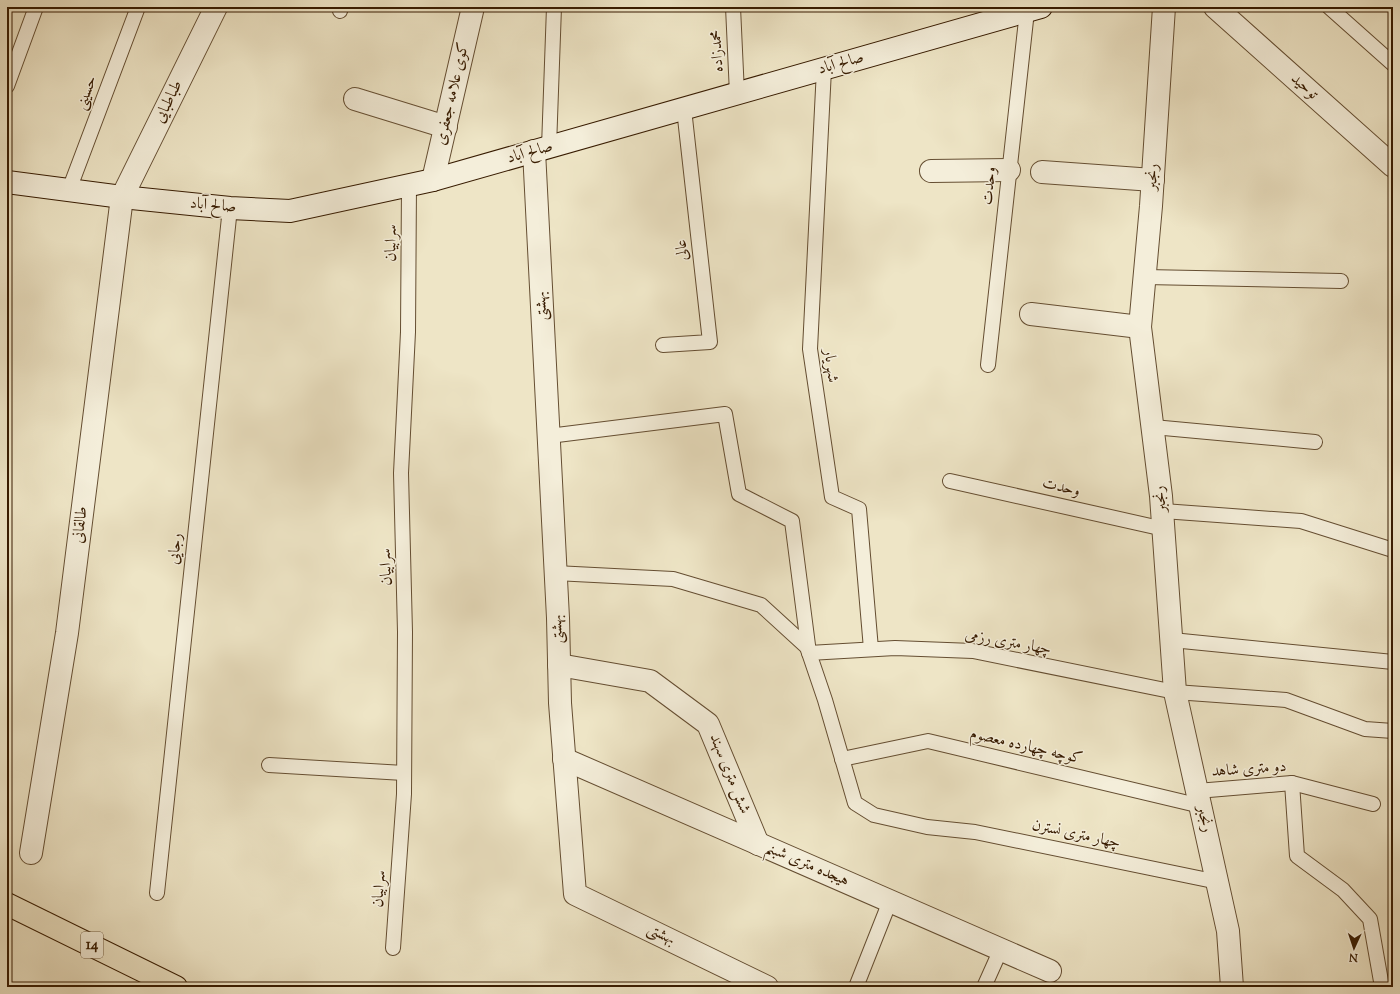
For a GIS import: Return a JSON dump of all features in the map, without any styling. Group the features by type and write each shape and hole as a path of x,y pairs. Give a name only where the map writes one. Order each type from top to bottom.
{"highway":[{"name":"14","path":"7,904 176,987"}],"street":[{"name":"طباطبایی","path":"122,197 216,7"},
{"name":"کوی علامه جعفری","path":"434,180 473,7"},
{"name":"رنجبر","path":"1164,7 1153,180 1140,327 1163,520 1175,692 1228,931 1232,987"},
{"name":"توحید","path":"1215,7 1393,166"},
{"name":"صالح آباد","path":"7,182 122,197 230,208 290,211 434,180 1034,9"},
{"path":"355,99 446,127"},
{"name":"بهشتی","path":"542,149 548,436 560,703 575,894 767,987"},
{"path":"931,171 1009,170"},
{"path":"1042,172 1153,180"},
{"name":"طالقانی","path":"31,852 67,633 122,197"},
{"path":"1031,314 1140,327"},
{"name":"شش متری سهند","path":"559,665 650,681 708,724 758,844"},
{"name":"هیجده متری شبنم","path":"564,759 1050,971"}],"lane":[{"path":"7,86 36,7"},
{"name":"حسینی","path":"69,190 138,7"},
{"path":"542,149 554,7"},
{"name":"محمدزاده","path":"733,7 737,94"},
{"path":"1330,7 1393,64"},
{"name":"وحدت","path":"988,365 1009,170 1034,9"},
{"name":"شهریار","path":"824,69 810,349 832,497 860,509 871,650"},
{"name":"عالی","path":"664,346 710,342 684,109"},
{"name":"سرابیان","path":"393,948 404,794 406,632 401,473 408,332 409,185"},
{"name":"رجایی","path":"157,894 230,208"},
{"path":"1145,277 1342,281"},
{"path":"548,436 725,414 739,494 792,520 809,653"},
{"path":"1153,427 1315,442"},
{"name":"وحدت","path":"950,481 1163,520 1301,521 1393,550"},
{"path":"555,573 673,579 761,605 807,647 809,653"},
{"path":"1172,640 1393,662"},
{"name":"چهار متری رزمی","path":"809,653 895,648 973,651 1175,692 1286,700 1365,729 1393,731"},
{"name":"چهار متری نسترن","path":"809,653 825,700 855,803 874,815 926,827 975,832 1218,882"},
{"name":"کوچه چهارده معصوم","path":"842,758 928,741 1199,798"},
{"path":"269,765 404,773"},
{"path":"1292,783 1297,856 1343,890 1370,919 1382,987"},
{"name":"دو متری شاهد","path":"1199,798 1292,783 1373,804"},
{"path":"856,987 890,901"},
{"path":"984,987 1001,949"}]}
